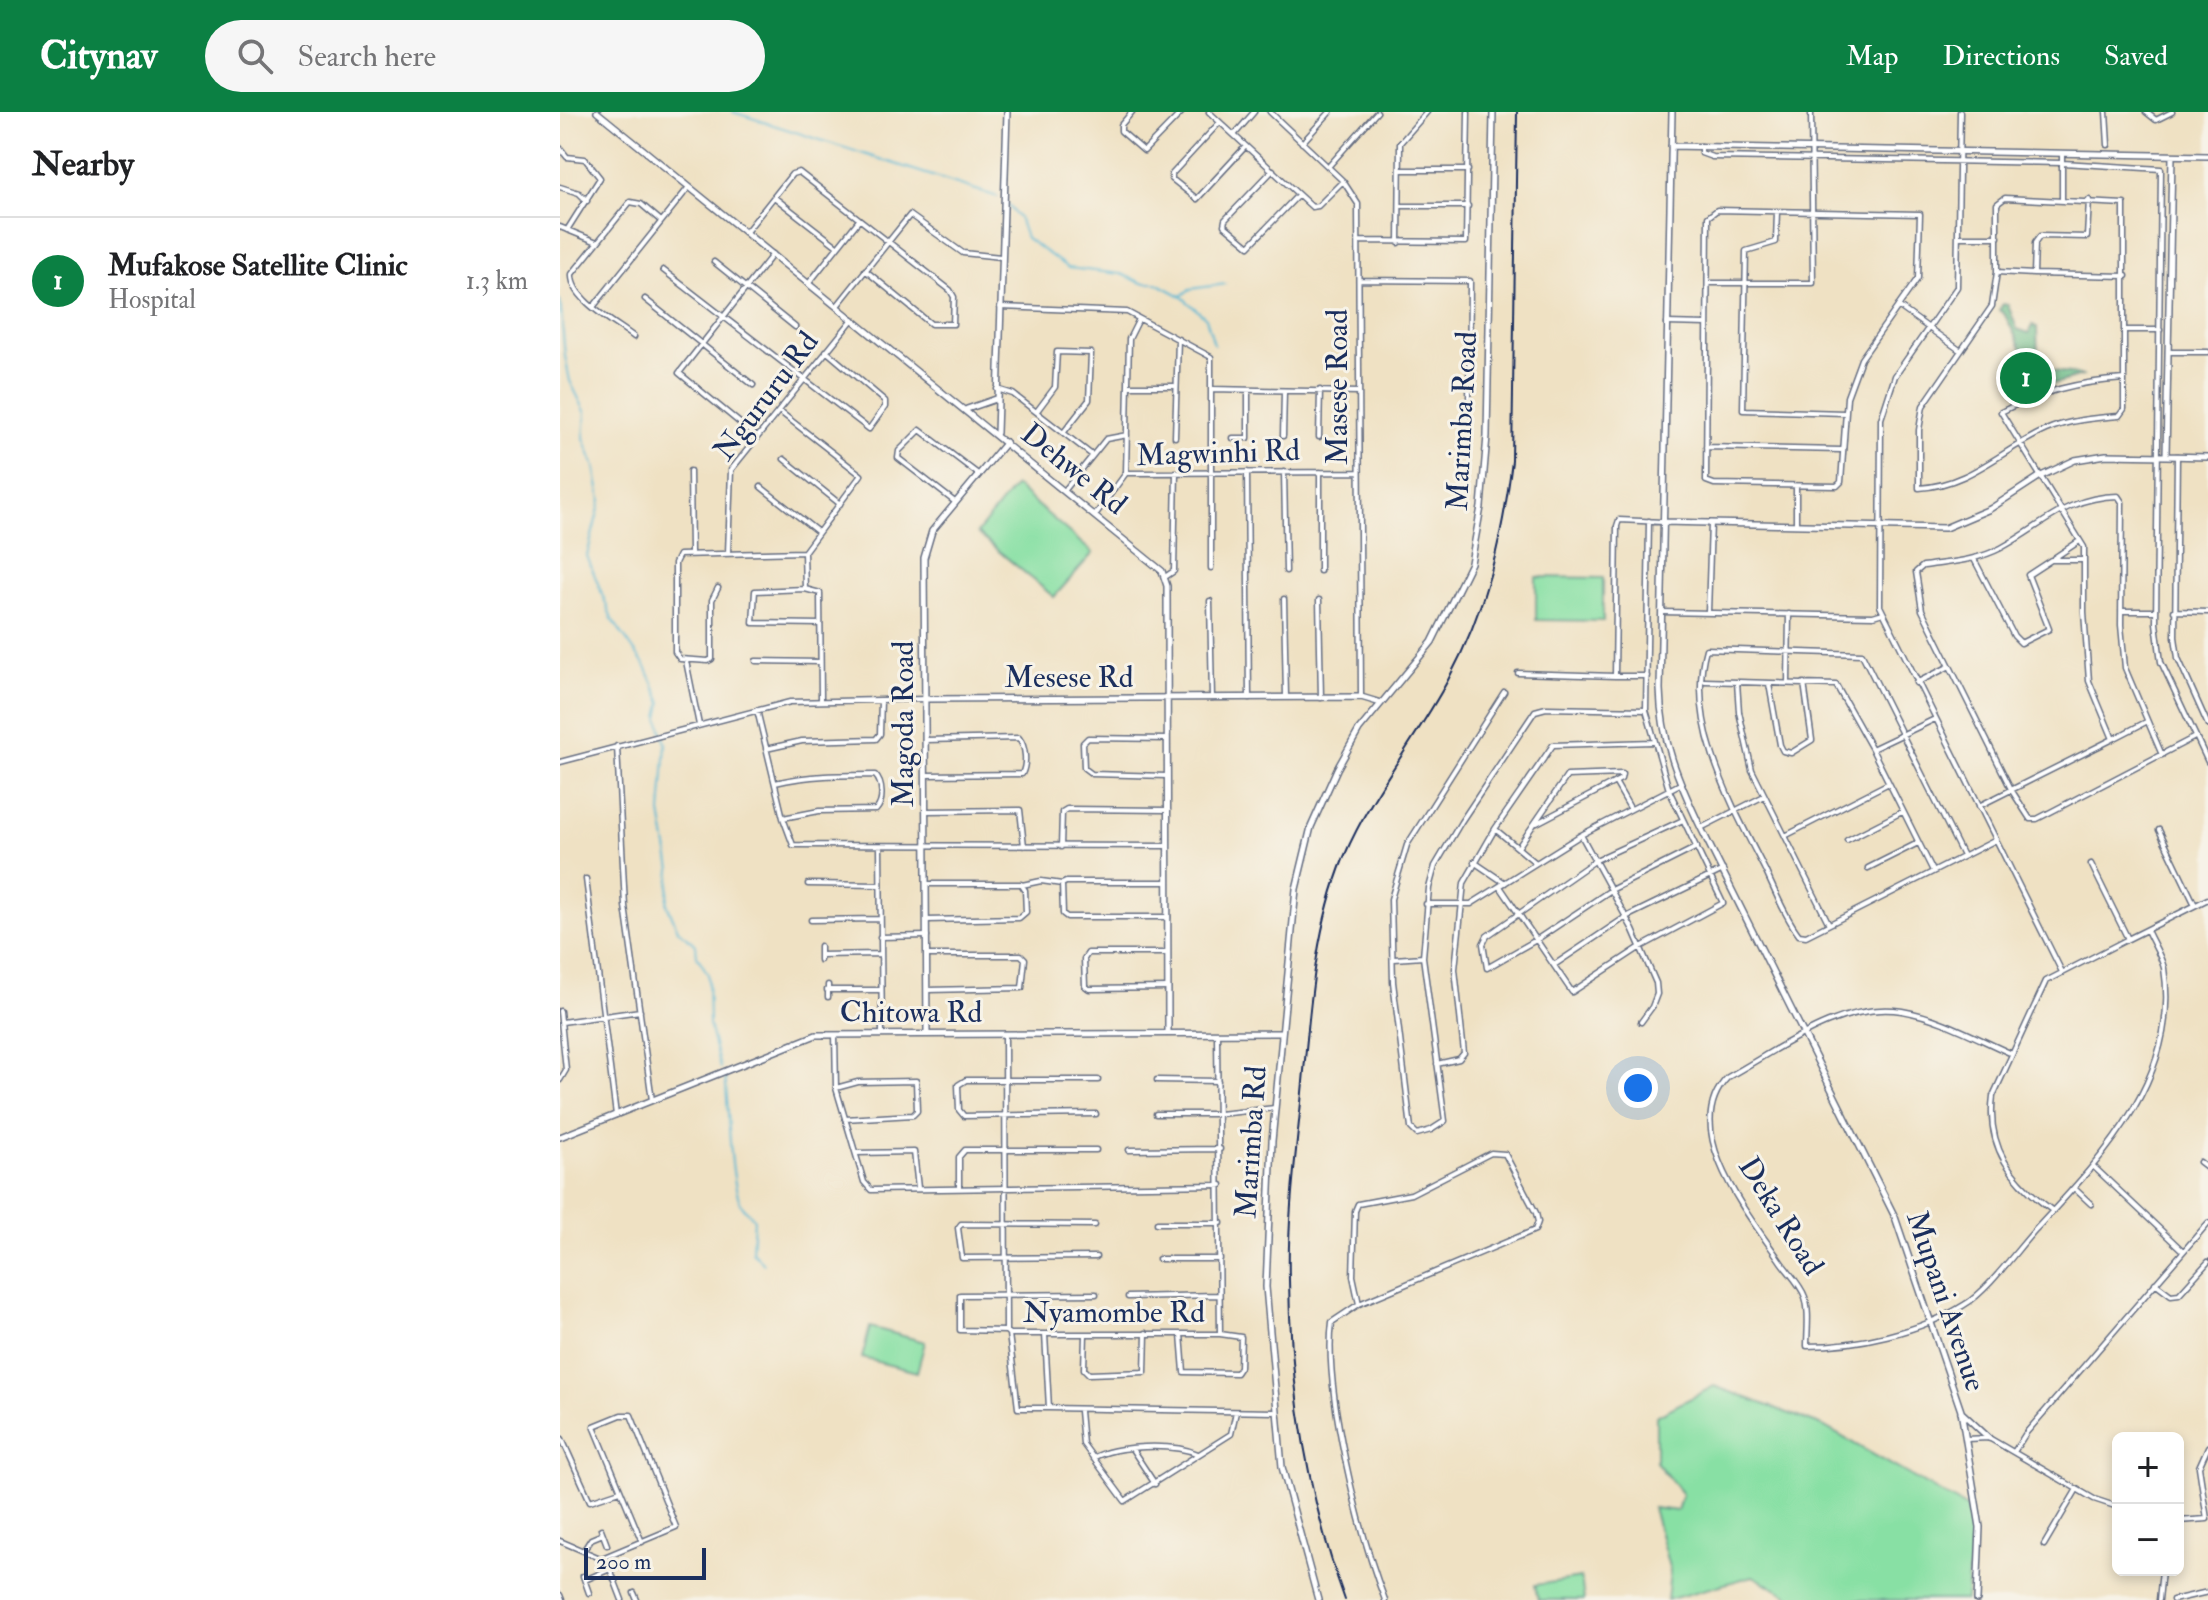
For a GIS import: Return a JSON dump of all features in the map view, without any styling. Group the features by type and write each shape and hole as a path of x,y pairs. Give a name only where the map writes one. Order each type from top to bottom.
{"street":[{"name":"Dehwe Rd","path":"597,112 1096,514 1157,566 1165,577"},
{"path":"997,434 1007,112"},
{"path":"1132,112 1121,125 1121,131 1144,151 1182,112"},
{"path":"1209,112 1298,195 1315,207 1343,181"},
{"path":"1234,135 1254,112"},
{"name":"Masese Road","path":"1270,112 1343,181 1358,204 1361,697"},
{"path":"1276,118 1281,112"},
{"path":"1302,143 1330,112"},
{"path":"1328,167 1377,112"},
{"path":"1399,243 1401,139 1427,112"},
{"path":"1358,241 1465,243 1468,112"},
{"name":"Marimba Road","path":"1381,703 1432,642 1462,585 1476,540 1487,436 1493,112"},
{"name":"Mupani Avenue","path":"1672,112 1662,722 1680,784 1880,1181 1931,1320 1961,1411 1966,1439 1980,1527 1977,1600"},
{"path":"1708,283 1813,283 1815,159 1811,150 1811,112"},
{"path":"1960,112 1957,287 1895,376 1883,406 1879,596 1883,613 1916,683 2062,972"},
{"path":"2106,112 2108,145"},
{"path":"2146,112 2156,120 2172,112"},
{"path":"1220,122 1172,174 1172,179 1197,199 1246,146"},
{"path":"1671,146 2208,156"},
{"path":"1701,146 1701,153 1708,157 2063,163 2161,169 2163,456"},
{"path":"560,148 567,157 585,159 597,172 599,183 567,230"},
{"path":"2062,153 2062,199"},
{"path":"2172,156 2168,352 2156,611 2161,662 2208,762"},
{"path":"1273,170 1225,220 1224,225 1249,246 1298,195"},
{"path":"1400,170 1468,170"},
{"path":"746,232 792,174 799,172 952,293 953,324 931,324 865,270"},
{"path":"560,187 579,193 587,201"},
{"path":"594,306 689,187"},
{"path":"774,197 837,246"},
{"path":"2000,200 2089,200 2120,201 2126,206 2121,415 2063,424 1965,478 1940,487 1919,488 1919,430 1923,406 1992,306 1997,272 2000,200"},
{"path":"2034,274 2036,239 2088,235 2089,200"},
{"path":"634,337 574,288 571,278 630,202 641,204 661,221"},
{"path":"1400,206 1468,206"},
{"path":"1814,210 1919,212 1919,274 1861,359 1844,413 1839,484 1796,487 1710,484 1706,479 1706,447 1710,212 1814,210"},
{"path":"1777,211 1776,242 1746,251 1743,410 1844,413"},
{"path":"837,306 906,218 912,215 963,253 1001,257"},
{"path":"809,283 859,220"},
{"path":"560,227 597,242"},
{"path":"1959,237 1998,237"},
{"path":"758,438 680,376 773,254"},
{"path":"714,262 795,327"},
{"path":"663,270 869,429 885,407 885,401 826,351"},
{"path":"1997,272 2126,276"},
{"path":"1359,280 1470,281 1469,406 1466,421"},
{"path":"645,299 753,385"},
{"path":"1898,306 1961,351"},
{"path":"1000,307 1122,311 1211,357 1211,568"},
{"name":"Ngururu Rd","path":"728,553 730,475 853,319"},
{"path":"1126,473 1129,339 1139,319"},
{"path":"1667,323 1707,324"},
{"path":"2125,330 2160,330"},
{"path":"1175,437 1174,386 1178,339"},
{"path":"1037,411 1055,387 1057,352 1091,353 1089,400 1064,432"},
{"path":"2168,352 2208,352"},
{"path":"2113,739 2089,681 2084,547 2078,542 2001,412 2048,391 2084,382 2124,379"},
{"path":"1128,386 1174,386"},
{"path":"997,389 1013,394 1092,455"},
{"path":"1212,389 1359,392"},
{"path":"1233,438 1248,438 1248,390"},
{"path":"1283,436 1284,390"},
{"path":"1319,437 1320,390"},
{"path":"967,409 996,399"},
{"path":"779,411 860,473 804,552 805,589"},
{"path":"955,502 898,458 899,451 920,430 978,474"},
{"path":"1065,490 1108,437 1127,435"},
{"name":"Magoda Road","path":"927,1034 924,558 929,536 1006,442"},
{"path":"1706,447 1841,450"},
{"path":"2177,456 2174,611 2178,658 2208,725"},
{"path":"1615,676 1619,520 1945,528 1990,509 2039,477 2090,457 2208,457"},
{"path":"784,459 840,504"},
{"path":"690,471 691,553"},
{"path":"1168,1033 1165,577 1174,571 1176,472"},
{"path":"1247,472 1249,698"},
{"path":"1284,472 1286,571"},
{"path":"1320,472 1320,571"},
{"name":"Magwinhi Rd","path":"1096,514 1126,473 1359,472"},
{"path":"761,487 818,532"},
{"path":"1796,487 1796,525"},
{"path":"2162,755 2125,668 2121,611 2122,502 2118,496 2090,497 2059,510 2002,547 1974,559 1923,566 1916,572 1922,610 2026,815 2037,819 2162,755 2195,737"},
{"path":"1474,862 1504,886 1518,913 1573,992 1639,948 1723,903 1669,790 1646,710 1649,521"},
{"path":"1708,613 1711,523"},
{"path":"1974,559 2014,636 2021,643 2049,629 2027,577 2078,542"},
{"path":"699,725 686,661 675,652 675,563 680,554 804,552"},
{"path":"2051,560 2084,560"},
{"path":"686,661 708,661 713,658 712,600 718,588"},
{"path":"820,624 753,623 755,591 805,589 820,593 821,699"},
{"path":"1284,599 1286,698"},
{"path":"1319,600 1321,698"},
{"path":"1210,601 1212,699"},
{"path":"2121,611 2156,611"},
{"path":"2174,611 2208,612"},
{"path":"1662,612 1873,616 1883,613"},
{"path":"1788,683 1789,613"},
{"path":"1963,856 1862,654 1708,648 1703,681 1711,746 1734,810 1798,934 1806,936 1996,840"},
{"path":"756,661 820,662"},
{"path":"1916,683 1950,666"},
{"path":"1518,673 1647,676"},
{"path":"1703,681 1804,683 1841,688 1933,871"},
{"path":"1737,682 1746,751 1764,796 1829,924"},
{"path":"1769,683 1780,745 1791,753 1812,740 1804,683"},
{"path":"1504,692 1404,852 1390,911 1393,982 1411,1128 1417,1134 1445,1122 1423,957 1426,904 1439,859 1533,713 1546,708 1646,710"},
{"name":"Mesese Rd","path":"560,762 757,710 821,699 1361,697 1381,703"},
{"path":"766,749 802,741 876,739 880,734 881,700"},
{"name":"Marimba Rd","path":"1318,1600 1290,1504 1274,1412 1266,1250 1275,1108 1303,853 1337,769 1359,730 1381,703"},
{"path":"757,710 783,818 793,845 1167,846"},
{"path":"1872,749 1935,719"},
{"path":"1979,806 2146,722"},
{"path":"1167,739 1090,737 1083,743 1084,768 1088,773 1167,776"},
{"path":"925,740 1019,738 1025,758 1022,774 926,775"},
{"path":"1437,1064 1459,1059 1465,1051 1455,969 1459,905 1474,862 1495,829 1553,745 1653,742"},
{"path":"617,746 625,906 652,1100"},
{"path":"1519,846 1567,776 1620,772 1621,779 1537,823"},
{"path":"774,783 805,776 839,775 875,775 880,782 881,803 876,810 819,811 783,818"},
{"path":"1615,782 1630,808"},
{"path":"1785,836 1889,783"},
{"path":"1426,904 1471,904 1581,835 1680,784"},
{"path":"1701,828 1764,796"},
{"path":"1061,847 1062,812 1067,809 1167,810"},
{"path":"926,811 1020,810 1024,846"},
{"path":"1847,840 1903,811"},
{"path":"1683,820 1596,860 1518,913 1485,938 1487,968 1611,890 1697,847"},
{"path":"1495,829 1537,863"},
{"path":"2159,830 2195,905"},
{"path":"1581,835 1626,917 1657,994 1641,1022"},
{"path":"1868,868 1918,843"},
{"path":"880,846 882,1034"},
{"path":"2091,864 2128,939"},
{"path":"1554,965 1626,917 1723,870"},
{"path":"586,879 616,1115"},
{"path":"927,884 1168,882"},
{"path":"808,884 880,885"},
{"path":"1062,884 1066,917 1168,917"},
{"path":"927,920 1022,917 1026,912 1022,885"},
{"path":"2053,1211 2014,1177 1997,1150 1991,1112 1993,1096 2010,1053 2043,985 2062,972 2208,899"},
{"path":"811,920 879,919"},
{"path":"1931,1320 1967,1303 2093,1166 2128,1123 2146,1091 2162,1033 2164,970 2147,930"},
{"path":"880,937 927,936"},
{"path":"820,946 820,957 880,954"},
{"path":"1168,953 1093,952 1084,959 1085,986 1089,989 1168,988"},
{"path":"927,955 1021,955 1025,959 1022,988 928,990"},
{"path":"1394,959 1423,957"},
{"path":"828,997 828,987 881,990"},
{"path":"560,1011 566,1070 560,1080"},
{"path":"562,1022 640,1011"},
{"path":"1807,1034 1859,1011 1903,1011 2010,1053"},
{"name":"Chitowa Rd","path":"560,1137 811,1036 1281,1033"},
{"name":"Nyamombe Rd","path":"1005,1034 1008,1332 1220,1334 1221,1185 1217,1034"},
{"name":"Deka Road","path":"1807,1034 1728,1077 1720,1086 1710,1115 1722,1166 1743,1206 1805,1297 1807,1346 1863,1343 1931,1320"},
{"path":"835,1035 836,1088 866,1186 871,1190 1221,1185"},
{"path":"1096,1114 964,1116 958,1106 960,1081 1098,1080"},
{"path":"1157,1080 1218,1081"},
{"path":"836,1088 858,1082 916,1081 917,1111 912,1115 845,1119"},
{"path":"1156,1114 1219,1114 1275,1108"},
{"path":"1129,1150 1220,1149"},
{"path":"959,1187 962,1152 1096,1150"},
{"path":"856,1153 914,1152 918,1158 918,1188"},
{"path":"1359,1304 1353,1276 1358,1204 1403,1197 1491,1153 1505,1154 1538,1219 1535,1230 1359,1304 1332,1322 1334,1372 1360,1524 1385,1600"},
{"path":"2200,1162 2208,1168"},
{"path":"2093,1166 2183,1251"},
{"path":"2074,1188 2091,1204"},
{"path":"1095,1225 1006,1223 961,1224 958,1228 962,1258 1096,1257"},
{"path":"1157,1223 1221,1223"},
{"path":"2014,1452 2026,1433 2208,1223"},
{"path":"1159,1259 1220,1259"},
{"path":"2155,1283 2171,1295 2179,1294 2208,1262"},
{"path":"1096,1294 960,1295 958,1328 1008,1332 1018,1408 1274,1412"},
{"path":"1128,1297 1219,1295"},
{"path":"1085,1333 1084,1369 1089,1374 1145,1372 1146,1333"},
{"path":"1045,1334 1049,1408"},
{"path":"1181,1334 1184,1372 1236,1373 1240,1367 1241,1337 1220,1334"},
{"path":"1080,1411 1082,1439 1123,1500 1131,1500 1234,1431 1236,1412"},
{"path":"1961,1411 1989,1438 2077,1489 2112,1504"},
{"path":"602,1558 642,1542 676,1527 631,1415 621,1415 594,1426 642,1542"},
{"path":"1966,1439 1989,1438"},
{"path":"562,1439 590,1501 620,1491"},
{"path":"2184,1521 2208,1519 2199,1467 2208,1447"},
{"path":"1093,1458 1111,1448 1184,1449 1200,1455"},
{"path":"1132,1449 1155,1484"},
{"path":"2044,1545 2077,1489"},
{"path":"584,1550 589,1540 602,1532 607,1545"},
{"path":"560,1541 602,1558 610,1569 622,1600"},
{"path":"589,1593 584,1578 610,1569"},
{"path":"2159,1600 2161,1576"},
{"path":"2173,1600 2198,1597 2208,1592"},
{"path":"629,1600 636,1597"}],"green space":[{"path":"2003,304 2008,305 2017,329 2029,333 2033,325 2037,328 2038,361 2055,371 2082,376 2042,387 2025,366 2026,358 2005,315 1999,310"},
{"path":"1015,486 1093,553 1054,597 977,533"},
{"path":"1536,577 1603,578 1603,621 1536,620"},
{"path":"870,1327 925,1342 917,1372 862,1358"},
{"path":"1714,1386 1823,1426 1967,1508 1971,1540 1966,1600 1796,1600 1753,1576 1667,1600 1670,1571 1653,1508 1677,1511 1682,1494 1656,1462 1656,1416"},
{"path":"1581,1578 1584,1600 1538,1600 1535,1585"}],"waterway":[{"path":"733,112 998,197"},
{"path":"1007,204 1019,218 1026,238 1068,268 1121,274 1142,283 1157,283 1181,296 1206,318 1214,344"},
{"path":"1181,296 1190,289 1226,284"},
{"path":"560,300 570,381 586,413 584,438 595,467 601,500 587,556 612,619 647,669 662,703 659,718 666,744 661,813 671,870 667,904 678,930 696,945 697,956 708,974 709,1025 720,1068"},
{"path":"725,1076 734,1180 742,1206 754,1219 752,1252 764,1264"}],"railway":[{"path":"1345,1600 1311,1482 1297,1402 1290,1321 1291,1205 1311,996 1326,911 1344,857 1367,811 1448,680 1473,627 1497,546 1512,461 1517,112"}],"place":[{"name":"Mufakose Satellite Clinic","path":"2026,378"}]}
